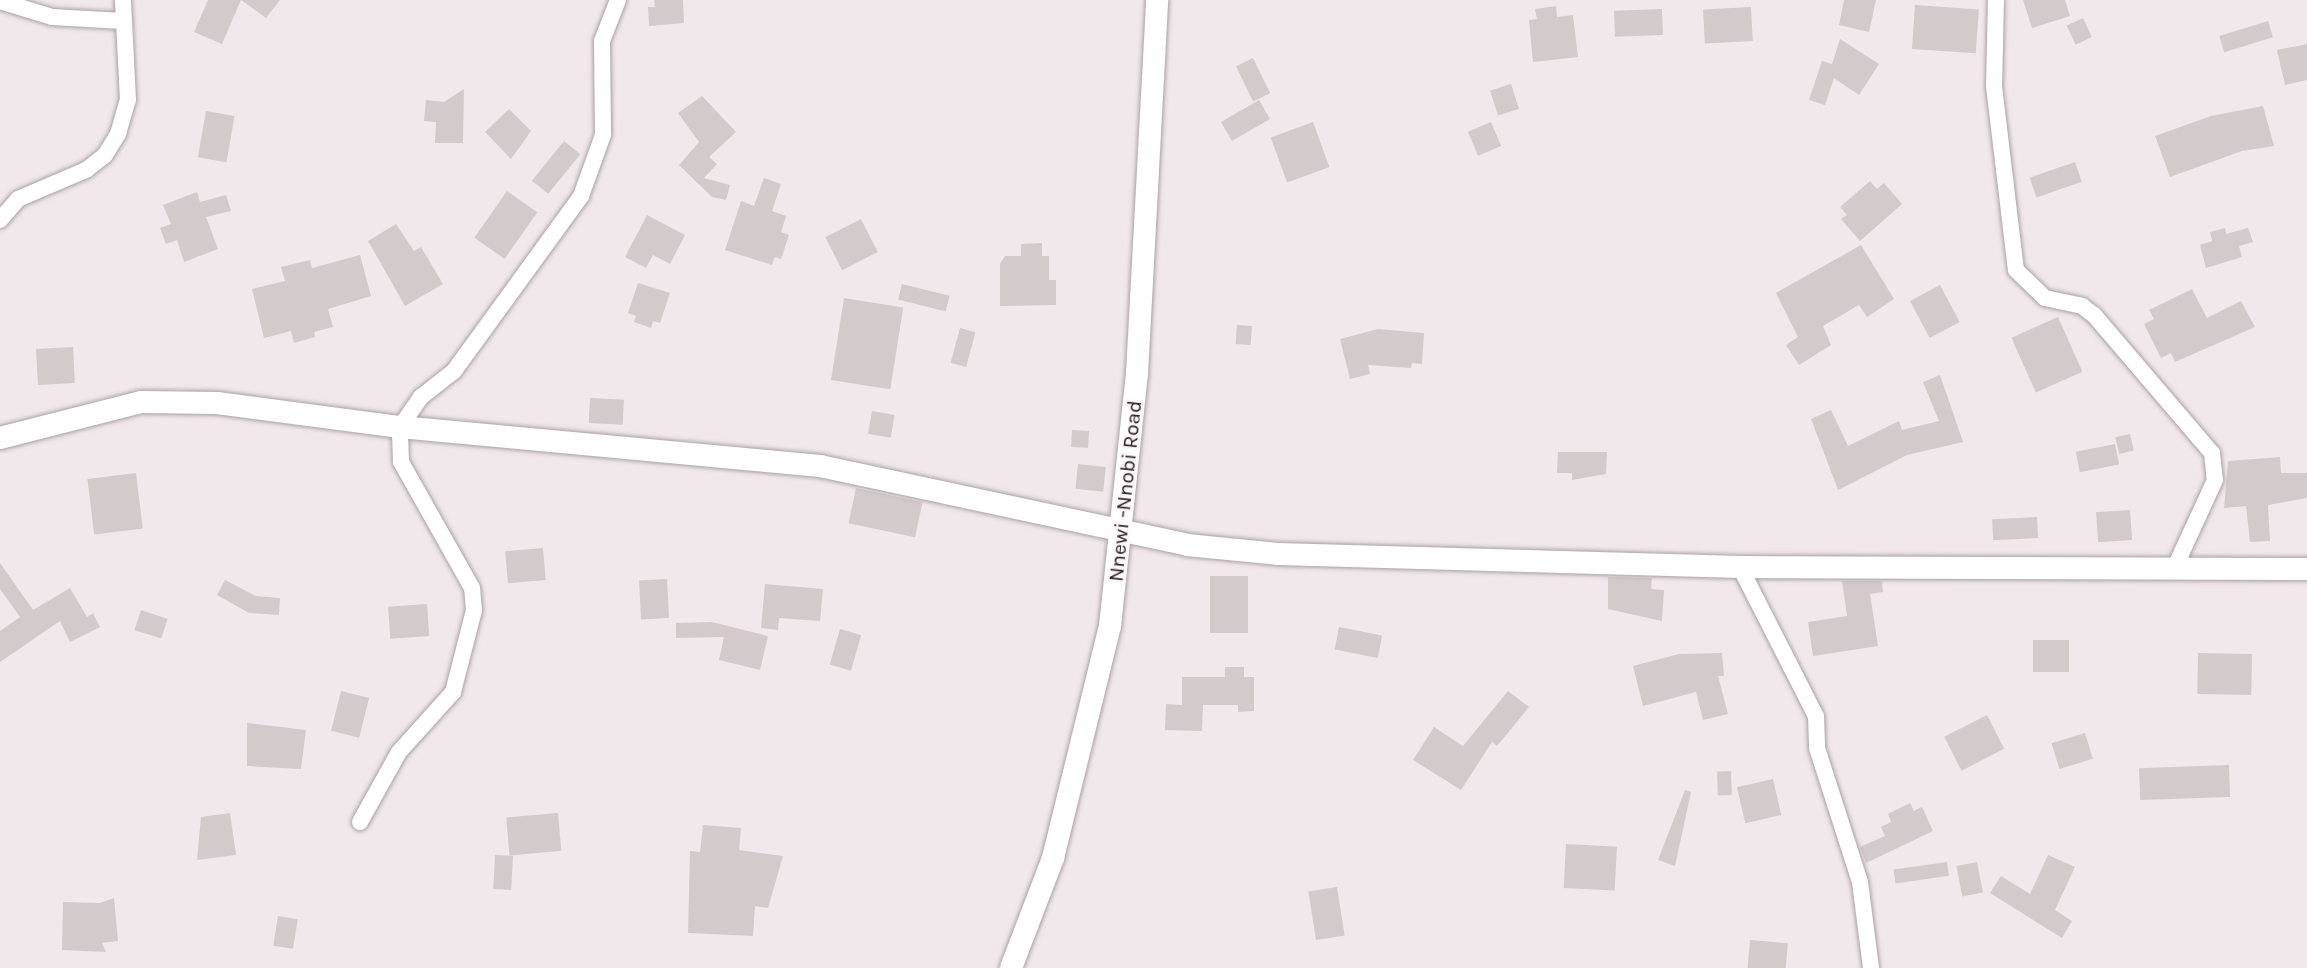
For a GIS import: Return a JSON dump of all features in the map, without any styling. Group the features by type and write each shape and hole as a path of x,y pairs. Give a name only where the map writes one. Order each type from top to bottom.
{"street":[{"path":"0,220 18,199 86,170 109,148 128,100 123,0"},
{"path":"360,822 399,752 453,692 474,610 472,588 402,462 400,427 421,397 454,371 581,196 603,135 602,41 618,0"},
{"name":"Nnewi -Nnobi Road","path":"1011,968 1053,858 1110,626 1124,528 1157,0"},
{"path":"1996,0 1994,86 2016,270 2045,298 2082,306 2094,315 2212,453 2215,480 2174,569"},
{"path":"0,1 51,17 123,21"},
{"path":"0,438 141,402 217,403 400,427 820,466 1124,528 1187,545 1278,554 1740,567 2307,569"},
{"path":"1740,567 1816,716 1817,748 1860,882 1871,968"}],"building":[{"path":"208,0 241,0 222,44 194,32"},
{"path":"241,0 280,0 266,18"},
{"path":"654,0 683,0 684,23 649,26 648,7 655,7"},
{"path":"1844,0 1876,0 1869,32 1839,25"},
{"path":"2023,0 2065,0 2070,16 2032,28"},
{"path":"1915,5 1979,9 1976,53 1912,49"},
{"path":"1556,6 1557,17 1573,15 1578,57 1533,62 1529,20 1537,19 1535,9"},
{"path":"1751,7 1753,41 1705,43 1703,10"},
{"path":"1662,9 1663,35 1615,37 1614,11"},
{"path":"2083,18 2092,37 2076,45 2067,26"},
{"path":"2268,21 2273,37 2224,52 2219,36"},
{"path":"1840,39 1879,64 1859,95 1834,78 1825,105 1809,100 1822,61 1832,64"},
{"path":"2307,44 2307,80 2285,85 2277,50"},
{"path":"1253,58 1270,93 1253,101 1236,66"},
{"path":"1511,84 1519,109 1498,116 1490,91"},
{"path":"464,89 463,143 435,143 436,122 424,121 426,100 444,102"},
{"path":"702,96 736,132 709,157 717,164 704,178 730,185 726,200 712,197 679,165 699,142 678,113"},
{"path":"1259,100 1270,119 1232,141 1221,122"},
{"path":"2263,106 2274,146 2242,151 2170,177 2155,136 2211,116"},
{"path":"509,109 531,131 511,159 485,132"},
{"path":"206,111 235,116 226,162 198,157"},
{"path":"1313,122 1329,167 1287,182 1271,137"},
{"path":"1491,122 1501,146 1478,156 1468,132"},
{"path":"564,141 580,154 548,194 532,181"},
{"path":"2075,162 2082,182 2036,197 2030,178"},
{"path":"764,178 781,184 772,211 786,216 781,232 789,235 781,259 775,257 772,265 725,250 741,201 754,206"},
{"path":"1870,181 1877,189 1884,183 1902,204 1860,241 1841,219 1847,215 1840,207"},
{"path":"507,191 537,212 505,259 474,238"},
{"path":"197,192 200,202 226,195 231,211 206,217 218,249 184,262 177,240 166,244 160,228 171,224 163,205"},
{"path":"647,215 685,235 670,264 653,255 646,268 625,257"},
{"path":"861,219 878,252 842,270 825,237"},
{"path":"396,224 414,251 421,247 443,284 405,306 368,241"},
{"path":"2225,228 2226,234 2248,228 2253,242 2239,246 2242,257 2206,268 2200,245 2212,241 2210,232"},
{"path":"1042,243 1042,256 1049,256 1049,280 1056,280 1056,305 1000,306 1000,264 1005,256 1021,256 1021,244"},
{"path":"1861,245 1894,299 1867,317 1859,305 1823,326 1831,345 1799,365 1786,345 1798,337 1776,293"},
{"path":"360,255 371,296 328,309 333,327 314,332 315,337 294,343 291,331 264,338 252,289 285,281 281,267 310,260 312,268"},
{"path":"638,283 670,293 660,323 653,321 651,328 634,322 636,316 628,313"},
{"path":"902,284 950,296 946,311 898,300"},
{"path":"1940,285 1960,322 1930,338 1910,301"},
{"path":"2192,289 2207,318 2241,301 2255,327 2175,362 2171,353 2161,358 2144,324 2154,319 2149,310"},
{"path":"844,298 903,307 890,389 831,380"},
{"path":"2058,317 2082,372 2036,393 2011,338"},
{"path":"1237,325 1252,326 1251,345 1236,344"},
{"path":"960,328 975,332 966,367 951,363"},
{"path":"1378,329 1424,333 1422,364 1412,363 1411,368 1368,365 1370,374 1350,379 1340,339"},
{"path":"73,347 75,383 38,385 36,349"},
{"path":"1940,375 1963,442 1907,455 1838,490 1811,419 1831,410 1848,446 1899,421 1902,430 1939,421 1923,382"},
{"path":"590,398 624,400 623,425 589,423"},
{"path":"872,411 895,415 891,438 868,434"},
{"path":"1072,430 1089,431 1088,448 1071,447"},
{"path":"2130,434 2134,451 2119,454 2115,437"},
{"path":"2115,444 2119,465 2080,472 2076,452"},
{"path":"1558,452 1607,452 1606,474 1572,480 1572,473 1557,473"},
{"path":"2280,457 2281,473 2307,473 2307,498 2268,505 2270,541 2250,542 2246,506 2224,508 2228,461"},
{"path":"1078,464 1106,467 1103,492 1075,489"},
{"path":"136,473 143,529 94,535 87,479"},
{"path":"856,488 923,502 915,537 849,523"},
{"path":"2130,510 2132,540 2098,542 2096,512"},
{"path":"2037,517 2038,538 1993,540 1992,519"},
{"path":"543,548 546,580 508,583 505,551"},
{"path":"0,563 33,610 70,588 87,617 93,613 100,627 70,642 60,621 0,662 0,631 20,617 0,589"},
{"path":"1210,576 1248,576 1248,633 1210,633"},
{"path":"1608,577 1652,578 1651,589 1664,590 1662,621 1608,609"},
{"path":"667,579 669,618 641,619 639,580"},
{"path":"225,580 256,596 280,598 279,615 249,613 217,595"},
{"path":"1842,581 1882,581 1883,592 1870,594 1878,646 1813,656 1808,622 1847,616"},
{"path":"765,584 823,589 820,621 779,618 778,630 761,628"},
{"path":"427,604 429,636 390,639 388,607"},
{"path":"141,610 168,619 161,639 135,630"},
{"path":"712,622 768,636 760,670 719,660 724,637 676,638 676,623"},
{"path":"1339,627 1382,635 1378,658 1335,650"},
{"path":"840,629 861,635 851,671 830,665"},
{"path":"2033,640 2069,640 2069,672 2033,672"},
{"path":"1722,653 1724,676 1718,676 1728,714 1703,720 1696,692 1643,706 1633,666 1679,654"},
{"path":"2198,653 2252,654 2251,695 2197,694"},
{"path":"1225,667 1244,667 1244,677 1254,677 1254,711 1238,712 1238,705 1203,705 1202,731 1165,730 1166,704 1182,705 1182,677 1225,677"},
{"path":"341,691 369,698 359,738 331,731"},
{"path":"1508,691 1529,707 1497,746 1492,742 1461,790 1413,760 1434,727 1463,746"},
{"path":"1987,715 2004,749 1961,771 1944,737"},
{"path":"247,723 306,730 301,769 247,766"},
{"path":"2085,733 2093,759 2059,769 2052,743"},
{"path":"2229,765 2230,797 2140,800 2139,768"},
{"path":"1717,771 1731,771 1732,795 1718,795"},
{"path":"1773,779 1781,815 1745,823 1737,787"},
{"path":"1685,790 1691,792 1675,866 1658,860"},
{"path":"1910,803 1914,811 1922,807 1933,831 1866,863 1860,847 1885,836 1881,827 1891,822 1888,814"},
{"path":"230,813 236,855 197,860 201,817"},
{"path":"558,813 561,851 510,855 506,818"},
{"path":"703,825 741,828 739,850 783,856 768,908 755,906 753,936 688,933 690,851 700,852"},
{"path":"1566,844 1617,847 1615,891 1564,888"},
{"path":"495,855 513,856 511,890 493,889"},
{"path":"2048,855 2075,867 2055,910 2072,921 2062,938 1990,893 2001,876 2030,894"},
{"path":"1947,862 1949,876 1895,883 1894,870"},
{"path":"1977,862 1983,892 1962,896 1956,866"},
{"path":"1337,887 1345,935 1316,940 1308,892"},
{"path":"114,898 118,941 102,943 106,952 62,950 63,902 100,903"},
{"path":"278,916 298,919 293,949 273,946"},
{"path":"1750,940 1788,943 1786,968 1748,968"}]}
